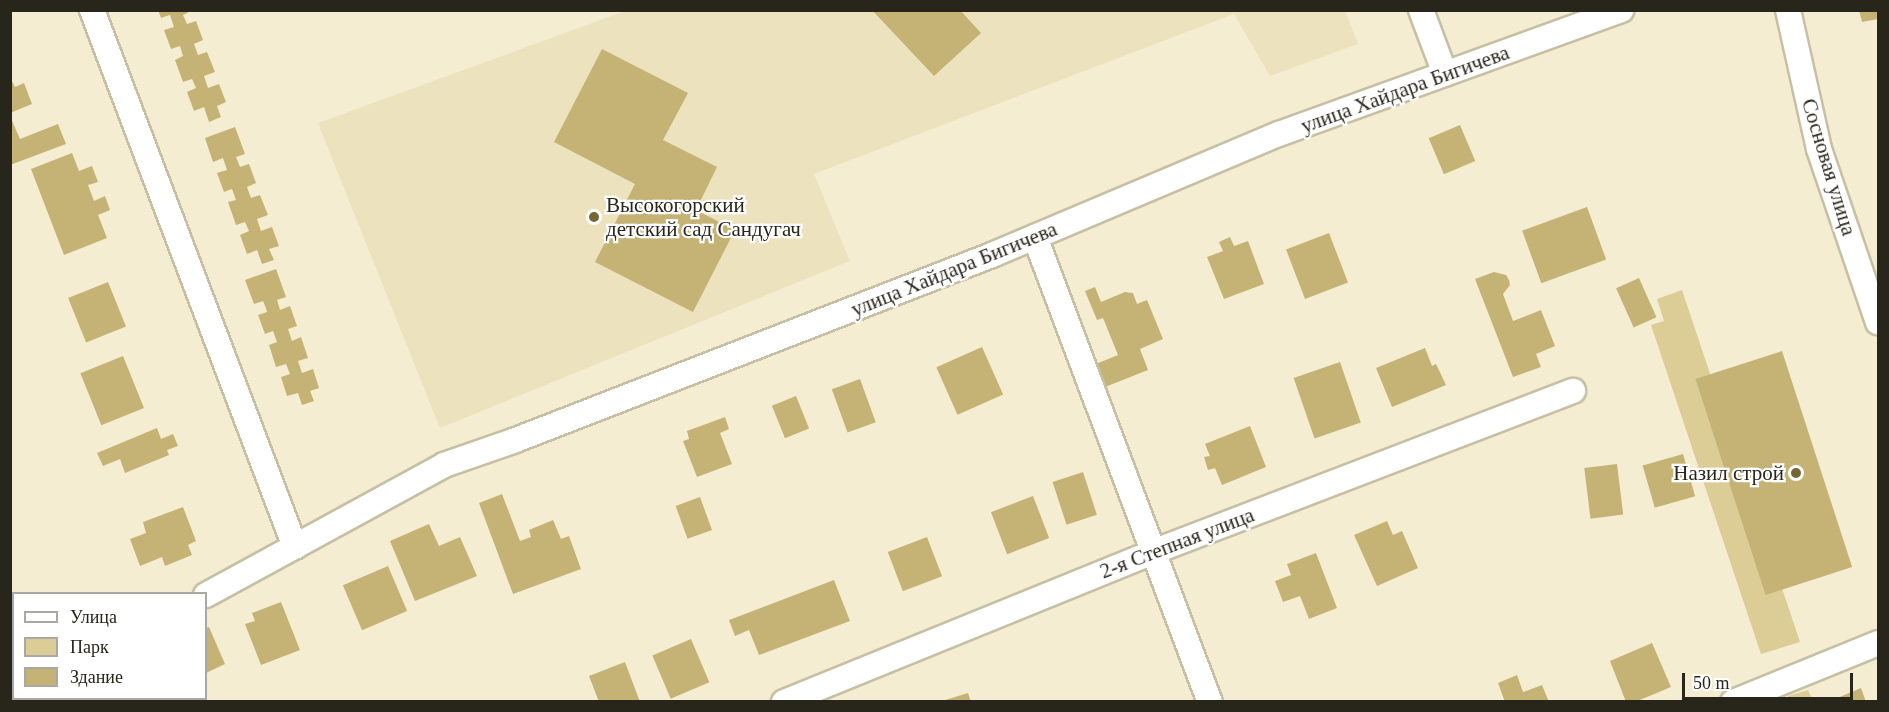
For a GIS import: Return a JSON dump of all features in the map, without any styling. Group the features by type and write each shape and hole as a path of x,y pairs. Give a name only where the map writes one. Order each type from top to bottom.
{"street":[{"path":"92,10 296,547"},
{"path":"1420,10 1445,74"},
{"name":"улица Хайдара Бигичева","path":"207,594 444,465 513,441 1035,237 1280,134 1621,10"},
{"name":"Сосновая улица","path":"1788,10 1819,149 1874,295 1878,322"},
{"path":"1035,237 1210,702"},
{"name":"2-я Степная улица","path":"784,702 1152,552 1573,391"},
{"path":"1734,702 1878,643"}],"shaded area":[{"name":"Высокогорский детский сад Сандугач","path":"1345,10 1358,44 1270,76 1234,14 814,174 850,261 440,428 318,123 625,11"}],"green space":[{"path":"1682,290 1800,642 1761,654 1651,325 1664,321 1657,299"},
{"path":"1808,690 1813,701 1786,701 1788,696"}],"building":[{"path":"158,10 193,10 183,15 187,24 196,21 203,40 194,44 198,55 207,52 215,72 204,76 208,88 219,84 226,102 217,106 221,117 209,122 204,107 194,111 187,92 196,88 192,79 183,82 175,60 183,56 180,46 171,49 164,30 174,27 170,15 161,18"},
{"path":"872,10 960,10 981,33 934,76"},
{"path":"1859,10 1878,10 1878,19 1862,22"},
{"path":"602,49 688,93 663,140 717,167 696,210 735,230 693,312 595,262 635,184 554,142"},
{"path":"10,77 15,87 24,83 32,104 10,113"},
{"path":"10,116 20,139 58,124 66,144 10,165"},
{"path":"1460,125 1475,161 1444,174 1429,138"},
{"path":"235,127 245,154 236,157 240,167 249,164 256,183 247,187 251,198 260,195 268,215 257,219 261,231 272,227 279,246 269,249 274,260 262,264 257,250 247,254 240,235 249,231 245,222 236,225 228,202 236,200 232,189 224,192 217,173 227,170 223,158 213,162 205,138"},
{"path":"72,153 79,171 92,166 98,182 88,185 94,201 105,196 110,210 98,215 107,238 64,255 31,169"},
{"path":"1587,207 1606,260 1541,283 1522,231"},
{"path":"1329,233 1348,282 1305,299 1286,249"},
{"path":"1230,237 1234,246 1248,241 1264,284 1224,299 1207,257 1223,251 1219,242"},
{"path":"276,269 286,297 277,300 280,310 290,306 297,326 288,329 292,341 301,337 308,358 298,361 302,373 313,369 319,388 310,391 314,401 302,405 298,393 287,396 281,377 290,374 286,364 276,367 269,345 277,342 273,331 265,334 258,315 267,312 266,308 263,301 254,304 245,280"},
{"path":"1494,272 1506,275 1509,280 1510,285 1503,294 1513,321 1541,310 1555,346 1536,354 1541,367 1513,377 1475,279"},
{"path":"1639,278 1656,317 1634,327 1616,288"},
{"path":"108,282 126,327 86,343 68,298"},
{"path":"1095,287 1101,302 1125,292 1133,293 1137,304 1147,300 1163,339 1140,349 1148,370 1105,387 1096,364 1118,355 1103,318 1097,320 1085,291"},
{"path":"982,347 1003,395 957,415 936,367"},
{"path":"1425,348 1432,366 1436,364 1446,385 1392,407 1376,368"},
{"path":"1782,351 1852,567 1766,595 1695,379"},
{"path":"123,356 144,408 101,425 80,373"},
{"path":"1340,362 1361,423 1315,438 1294,378"},
{"path":"860,379 876,422 848,432 832,389"},
{"path":"796,396 809,428 785,438 772,406"},
{"path":"725,417 729,429 720,433 732,464 697,477 683,441 689,439 687,431"},
{"path":"1250,426 1266,467 1222,485 1215,468 1208,470 1204,457 1210,456 1205,444"},
{"path":"157,428 161,439 173,434 178,446 167,450 169,455 125,473 120,459 103,466 97,453"},
{"path":"1683,454 1695,496 1655,508 1643,466"},
{"path":"1617,464 1623,515 1590,519 1584,468"},
{"path":"1083,472 1097,515 1066,525 1053,482"},
{"path":"502,494 520,541 531,537 529,530 553,520 561,539 569,536 581,569 513,594 479,503"},
{"path":"1033,496 1049,538 1007,554 991,512"},
{"path":"700,497 712,530 688,539 676,506"},
{"path":"183,507 196,541 188,545 192,555 165,566 162,557 140,566 130,539 146,533 143,522"},
{"path":"1387,521 1393,535 1402,531 1418,568 1377,586 1354,535"},
{"path":"429,524 439,546 460,537 477,576 415,601 390,541"},
{"path":"927,537 942,576 903,591 888,552"},
{"path":"1316,553 1337,608 1309,619 1300,596 1283,602 1275,581 1291,575 1287,564"},
{"path":"388,566 407,611 362,630 343,585"},
{"path":"834,580 850,621 759,655 749,630 735,636 729,620"},
{"path":"281,602 300,650 261,665 245,624 255,621 252,613"},
{"path":"209,627 225,664 207,673 207,628"},
{"path":"691,639 709,682 671,699 652,655"},
{"path":"1652,643 1671,687 1635,702 1626,702 1610,661"},
{"path":"625,662 640,702 599,702 589,676"},
{"path":"1517,675 1523,692 1542,685 1549,702 1505,702 1498,683"},
{"path":"1861,688 1866,702 1830,702 1830,701"},
{"path":"968,693 971,702 942,702 942,701"},
{"path":"35,700 79,700 79,702 35,702"}],"place":[{"name":"Высокогорский детский сад Сандугач","path":"594,217"},
{"name":"Назил строй","path":"1796,473"}]}
